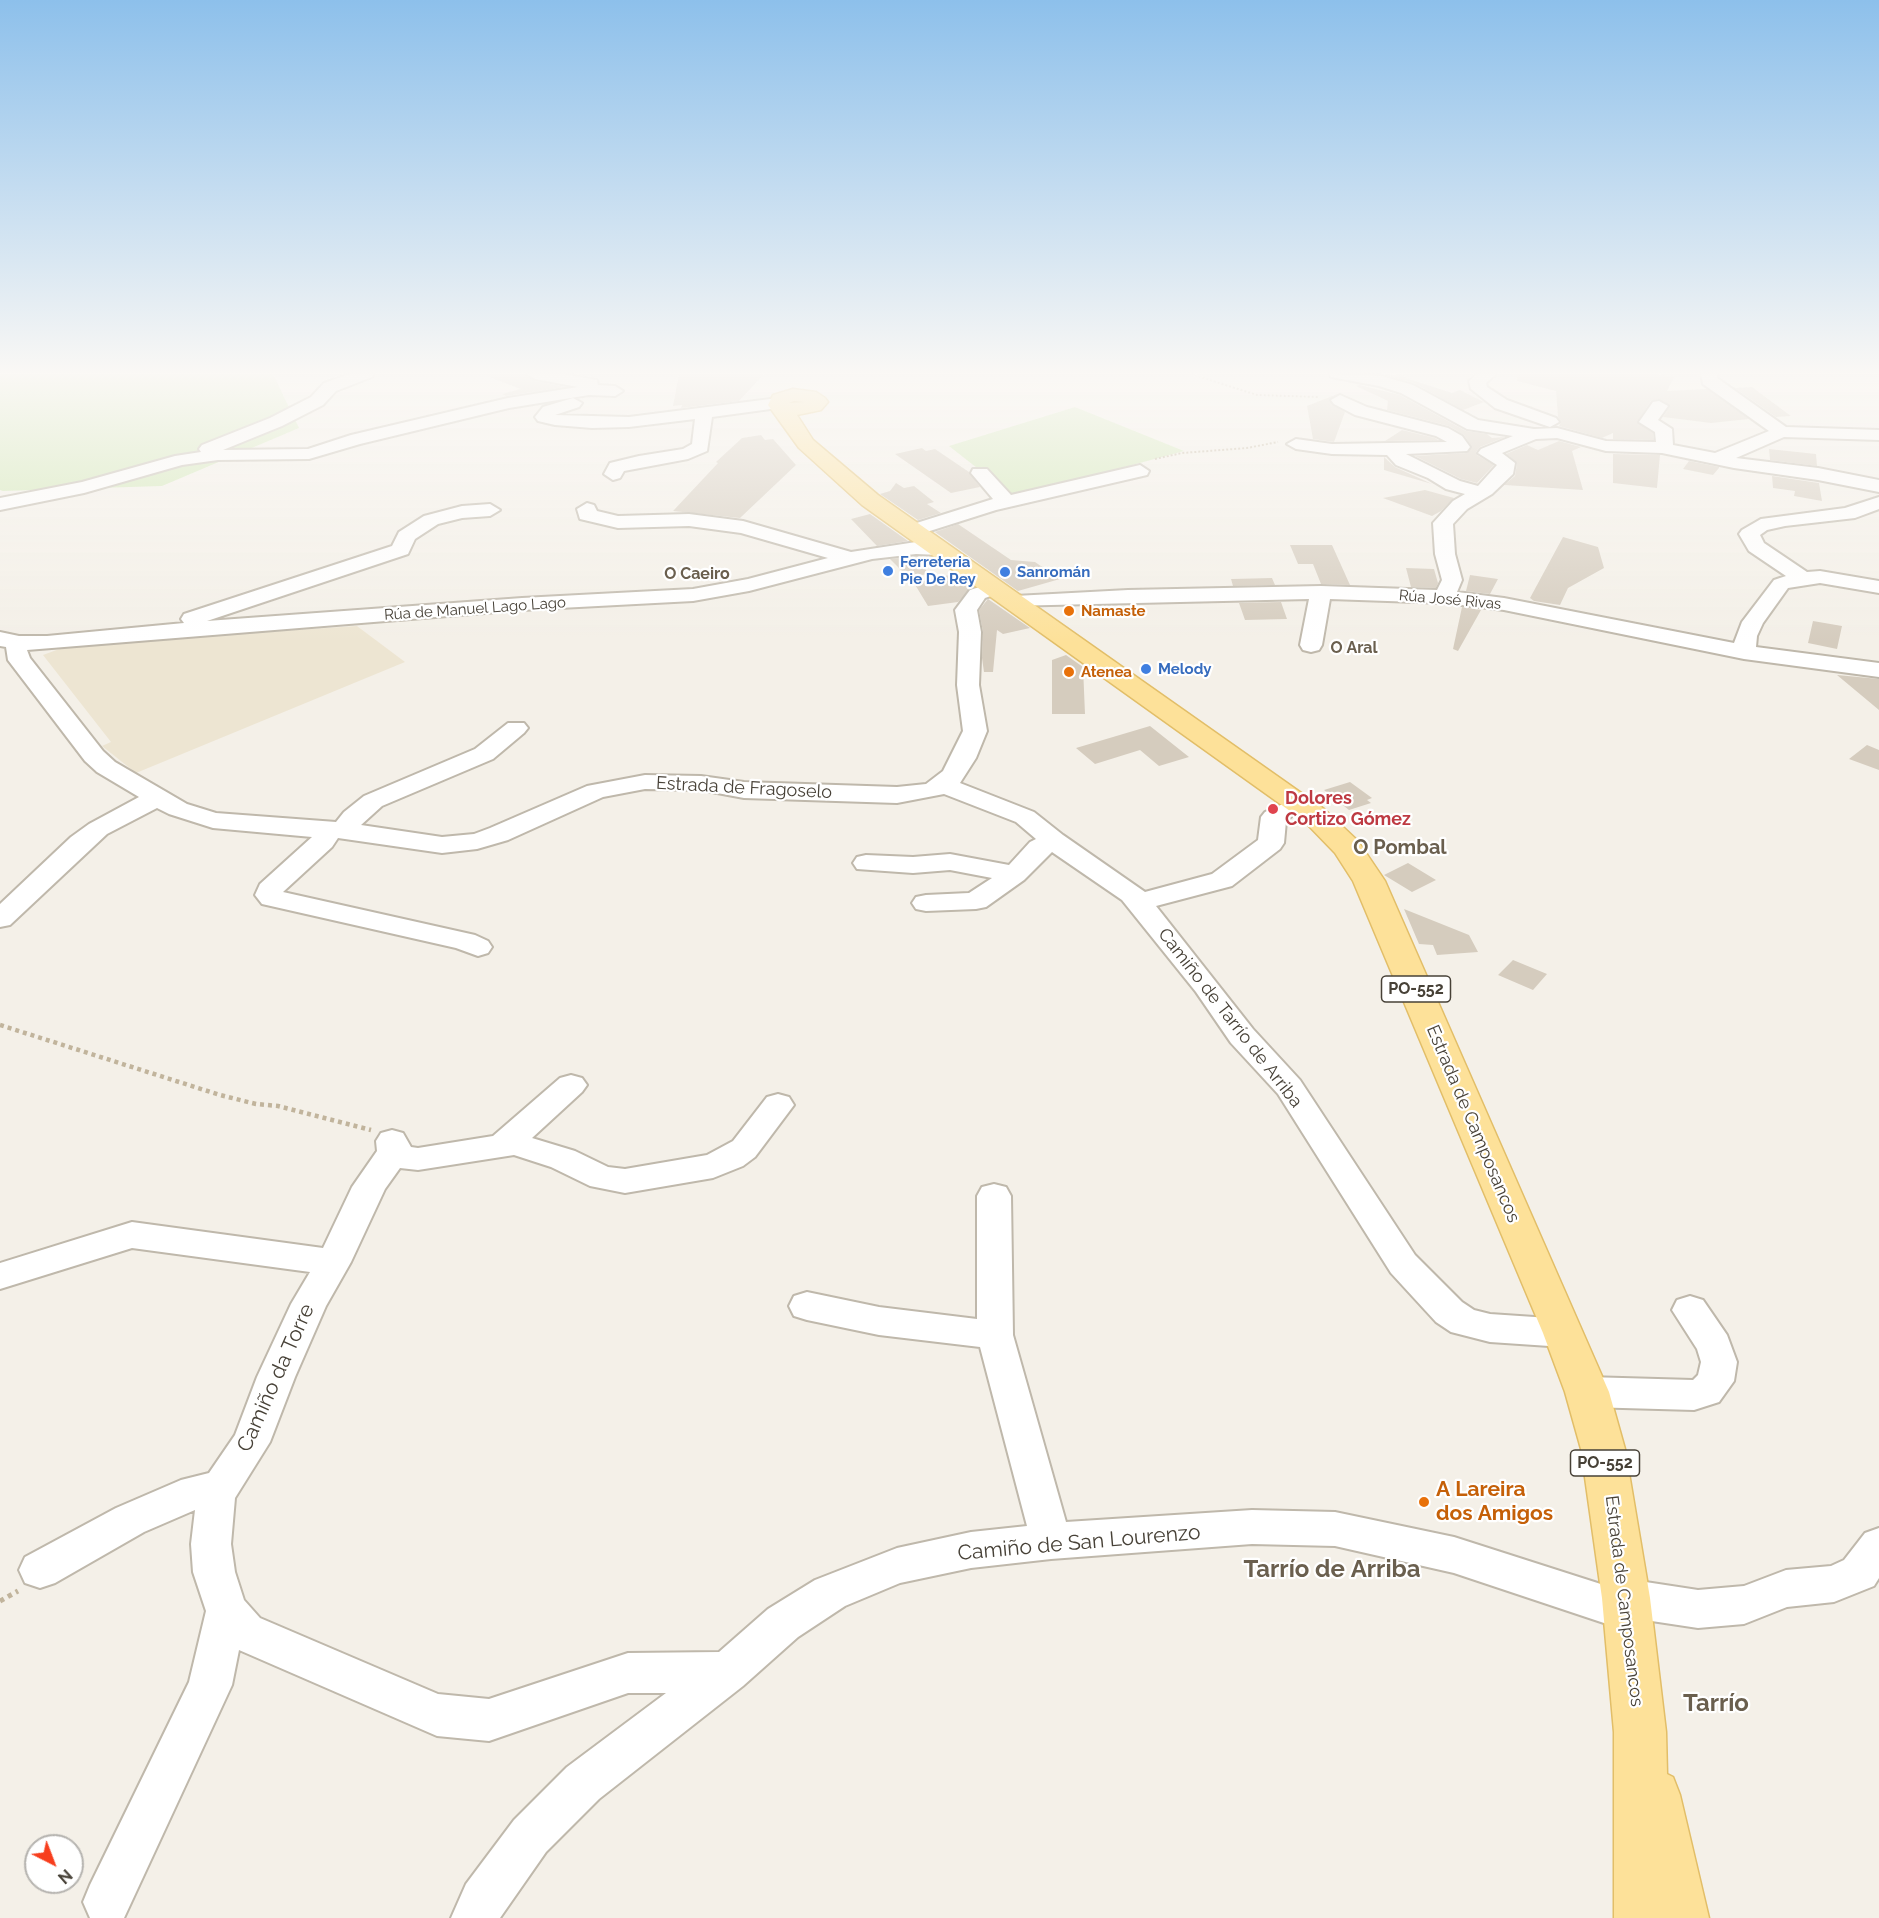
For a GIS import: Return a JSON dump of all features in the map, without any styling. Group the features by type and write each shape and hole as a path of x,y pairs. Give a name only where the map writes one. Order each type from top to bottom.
{"main road":[{"name":"Estrada de Camposancos","path":"829,464 870,500 1284,791 1314,815 1347,847 1369,881 1564,1333 1587,1392 1603,1449 1627,1605 1640,1732 1642,1918"},
{"name":"Estrada de Camposancos","path":"1640,1732 1681,1918"}],"street":[{"path":"2,505 84,487 168,464"},
{"path":"613,474 617,467 630,464"},
{"path":"1409,464 1430,471 1453,485 1480,492"},
{"path":"1445,597 1452,580 1445,554 1443,523 1460,505 1480,492 1507,467 1505,464"},
{"path":"1744,464 1879,486"},
{"path":"914,530 1007,502 1140,471"},
{"path":"980,473 1007,502"},
{"path":"1803,578 1756,547 1749,534 1761,525 1785,520 1848,514 1879,503"},
{"path":"587,509 587,515 618,522 646,524 689,520 743,527 851,558"},
{"path":"160,632 401,550 406,536 431,520 462,512 490,510"},
{"name":"Rúa de Manuel Lago Lago","path":"8,641 160,632 522,604 693,595 748,585 851,558 892,550 940,549"},
{"path":"1744,651 1746,636 1753,622 1781,584 1803,578 1820,577 1879,587"},
{"path":"1311,645 1321,592"},
{"name":"Rúa José Rivas","path":"1005,595 1128,596 1321,592 1445,597 1514,606 1744,651 1879,670"},
{"path":"943,785 953,776 964,758 975,731 968,685 970,632 966,610 977,594 1005,595"},
{"name":"Estrada de Fragoselo","path":"8,641 16,648 19,660 41,684 94,756 106,767 196,816 337,830 426,844 458,844 499,834 596,791 645,782 701,783 744,790 897,795 932,790 943,785"},
{"path":"478,947 465,941 272,898 269,895 270,890 323,841 374,801 484,754 516,728"},
{"name":"Camiño de Tarrío de Arriba","path":"943,785 1025,817 1053,841 1132,894 1206,986 1242,1036 1275,1069 1289,1087 1403,1264 1424,1289 1449,1312 1464,1322 1490,1328 1564,1333"},
{"path":"0,919 80,843 98,829 158,797"},
{"path":"1139,902 1222,880 1271,843 1274,817 1285,811"},
{"path":"926,903 976,901 1016,874 1040,849 1053,841"},
{"path":"866,863 913,865 950,862 1016,874"},
{"path":"503,1145 571,1086"},
{"path":"392,1148 418,1159 451,1156 515,1144 539,1150 602,1178 625,1181 714,1166 731,1158 744,1149 778,1104"},
{"name":"Camiño da Torre","path":"392,1148 369,1187 334,1262 309,1304 251,1442 216,1495 212,1544 214,1572 227,1611 245,1632 437,1715 489,1720 628,1673 728,1672"},
{"path":"994,1196 995,1335 1051,1541"},
{"path":"0,1276 132,1235 334,1262"},
{"path":"807,1306 879,1321 995,1335"},
{"path":"1587,1392 1694,1395 1706,1391 1714,1382 1719,1362 1713,1345 1690,1310"},
{"path":"40,1570 130,1520 195,1492 221,1486"},
{"name":"Camiño de San Lourenzo","path":"476,1918 483,1901 530,1836 583,1783 728,1672 783,1623 830,1593 897,1566 971,1550 1051,1541 1252,1527 1335,1529 1454,1554 1627,1605 1698,1609 1744,1605 1785,1589 1834,1584 1859,1573 1879,1545"},
{"path":"107,1902 210,1684 227,1611"}],"path":[{"path":"1140,464 1138,465 1140,471"},
{"path":"0,1025 219,1095 256,1104 278,1106 385,1134 392,1148"}],"shaded area":[{"path":"357,626 405,662 136,773 102,746 111,742 43,655 62,648 112,642"}],"green space":[{"path":"0,464 215,464 162,486 0,490"},
{"path":"971,464 1138,464 1014,497"}],"building":[{"path":"718,464 796,465 740,518 673,511"},
{"path":"909,464 956,464 969,472 980,487 951,493"},
{"path":"1384,464 1391,464 1432,484 1384,470"},
{"path":"1430,464 1494,465 1477,483 1461,479"},
{"path":"1517,464 1576,464 1583,490 1504,485 1515,476"},
{"path":"1613,464 1659,464 1657,488 1613,483"},
{"path":"1687,464 1719,467 1713,475 1683,469"},
{"path":"1797,464 1817,464 1817,466"},
{"path":"1772,476 1819,483 1822,501 1794,496 1795,491 1773,488"},
{"path":"896,483 904,488 914,486 934,502 927,504 941,513 918,520 880,494 890,491"},
{"path":"1425,490 1454,498 1441,511 1432,516 1383,498"},
{"path":"870,514 908,541 877,546 851,519"},
{"path":"958,524 1011,560 1035,562 1060,579 1018,591 935,532"},
{"path":"1563,537 1598,547 1604,568 1568,588 1560,605 1534,601 1530,598"},
{"path":"1290,545 1332,545 1350,585 1321,584 1313,564 1298,564"},
{"path":"918,556 928,574 908,577 890,559"},
{"path":"1406,568 1434,569 1438,583 1436,588 1411,587"},
{"path":"954,574 973,587 958,602 928,606 914,583"},
{"path":"1470,575 1498,579 1490,594 1466,591"},
{"path":"1272,578 1275,585 1233,586 1231,579"},
{"path":"988,599 1030,628 1003,634 997,630 993,672 984,672 982,658 983,632 979,610"},
{"path":"1281,602 1287,619 1245,620 1239,603"},
{"path":"1462,607 1481,610 1458,651 1453,649"},
{"path":"1813,621 1842,626 1837,649 1808,643"},
{"path":"1066,655 1083,667 1085,714 1052,714 1052,660"},
{"path":"1837,675 1879,679 1879,710"},
{"path":"1150,726 1189,757 1159,766 1140,750 1095,764 1076,748"},
{"path":"1867,745 1879,750 1879,770 1849,759"},
{"path":"1350,782 1372,798 1367,800 1371,803 1349,810 1324,790"},
{"path":"1408,863 1436,880 1412,892 1384,875"},
{"path":"1404,909 1469,935 1478,952 1437,955 1433,945 1419,944"},
{"path":"1513,960 1547,974 1533,990 1498,975"}],"place":[{"name":"Ferreteria Pie De Rey","path":"888,571"},
{"name":"Sanromán","path":"1005,572"},
{"name":"Namaste","path":"1069,611"},
{"name":"Melody","path":"1146,669"},
{"name":"Atenea","path":"1069,672"},
{"name":"Dolores Cortizo Gómez","path":"1273,809"},
{"name":"A Lareira dos Amigos","path":"1424,1502"}],"district":[{"name":"O Caeiro","path":"697,574"},
{"name":"O Aral","path":"1354,648"},
{"name":"O Pombal","path":"1400,848"},
{"name":"Tarrío de Arriba","path":"1332,1570"},
{"name":"Tarrío","path":"1716,1704"}]}
